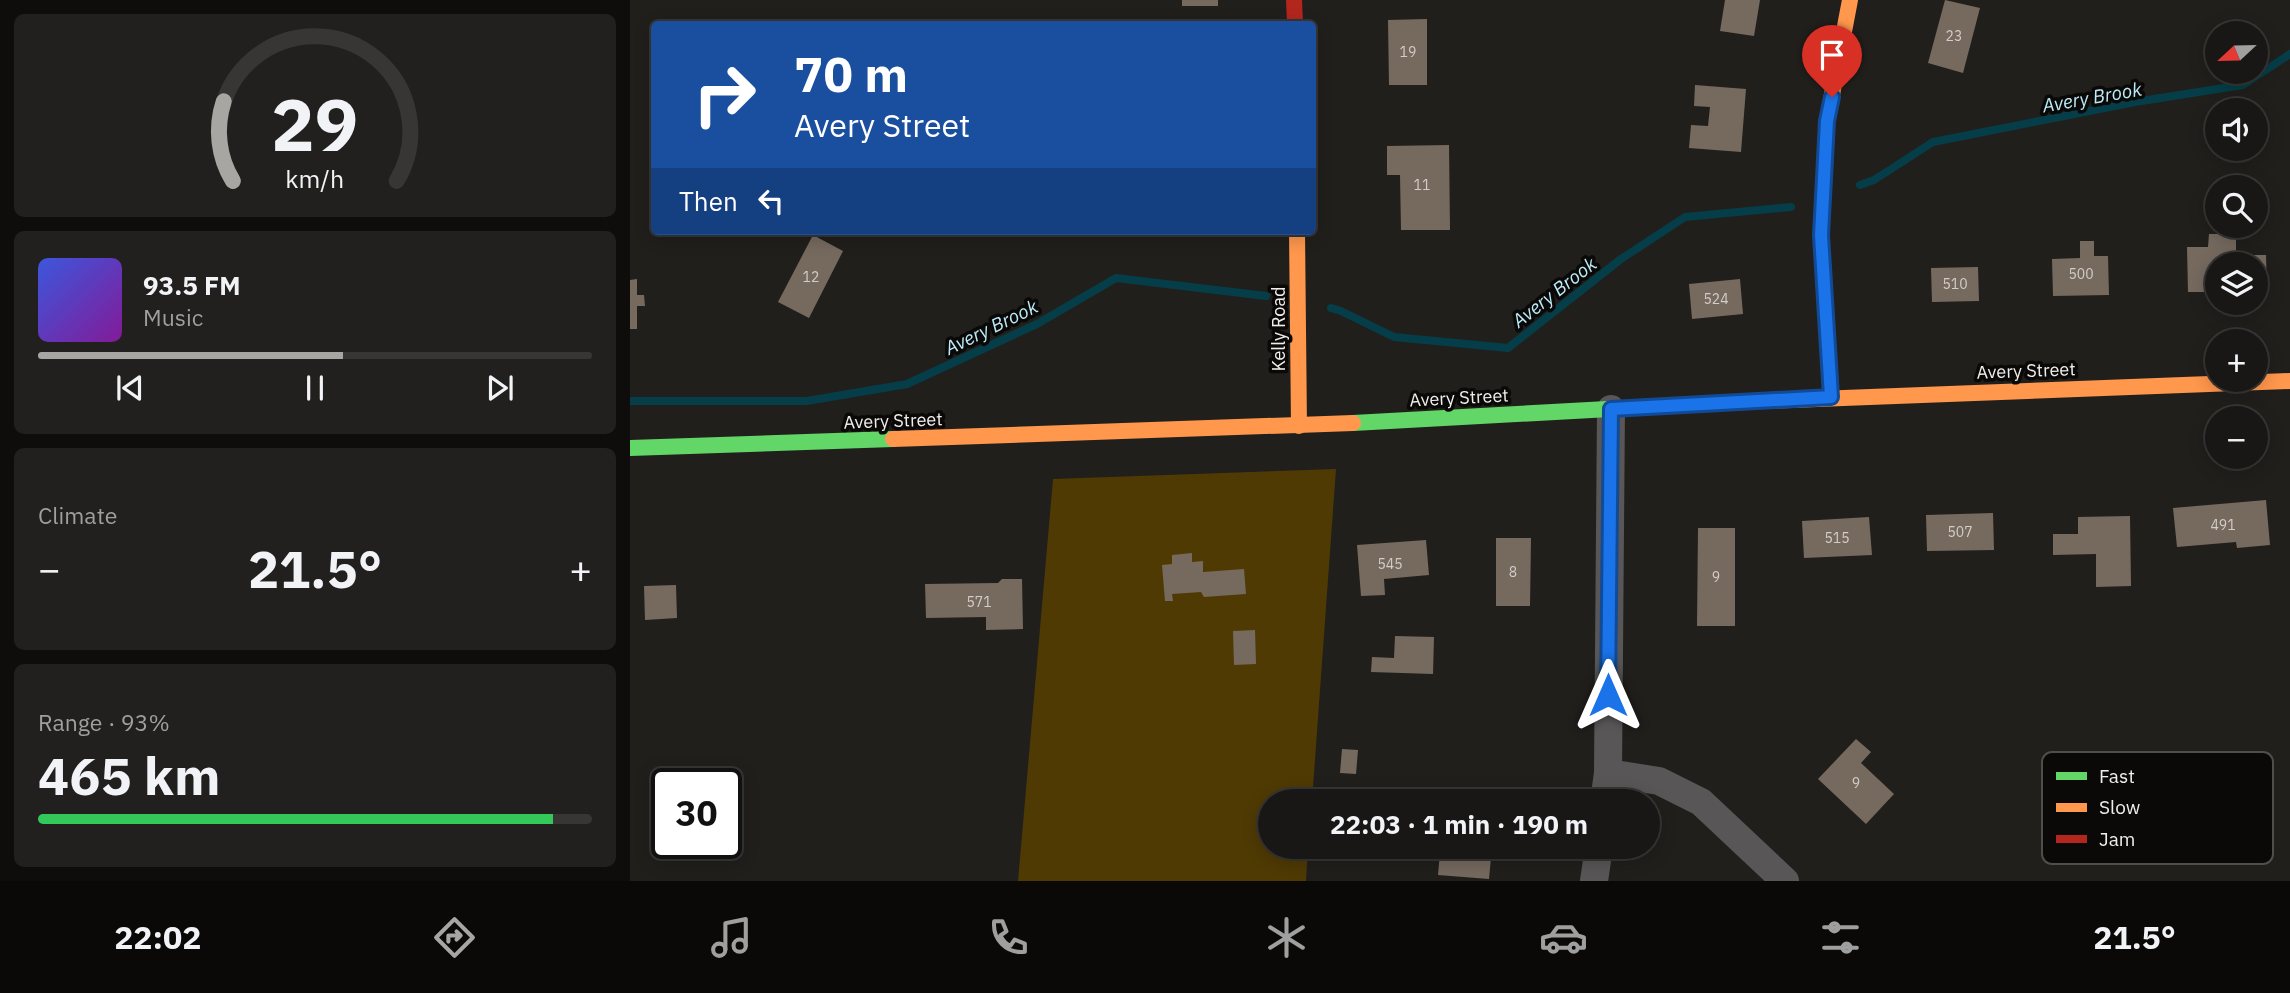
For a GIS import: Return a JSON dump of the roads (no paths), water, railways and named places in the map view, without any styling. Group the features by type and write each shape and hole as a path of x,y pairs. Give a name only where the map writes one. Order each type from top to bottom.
{"main road":[{"path":"1294,0 1294,21"},
{"path":"1831,397 1821,235 1827,121 1850,0"},
{"name":"Kelly Road","path":"1297,235 1299,426"},
{"name":"Avery Street","path":"630,448 1299,426 1831,397 2290,381"}],"street":[{"path":"1606,789 1611,409"},
{"path":"1608,774 1659,780 1701,802 1785,881"},
{"path":"1594,881 1597,859"}],"waterway":[{"name":"Avery Brook","path":"1860,185 1874,180 1933,142 2135,102 2243,85 2290,54"},
{"name":"Avery Brook","path":"1331,308 1394,337 1508,348 1621,259 1685,217 1791,207"},
{"name":"Avery Brook","path":"630,401 807,401 907,384 1037,324 1116,278 1266,296"}]}
